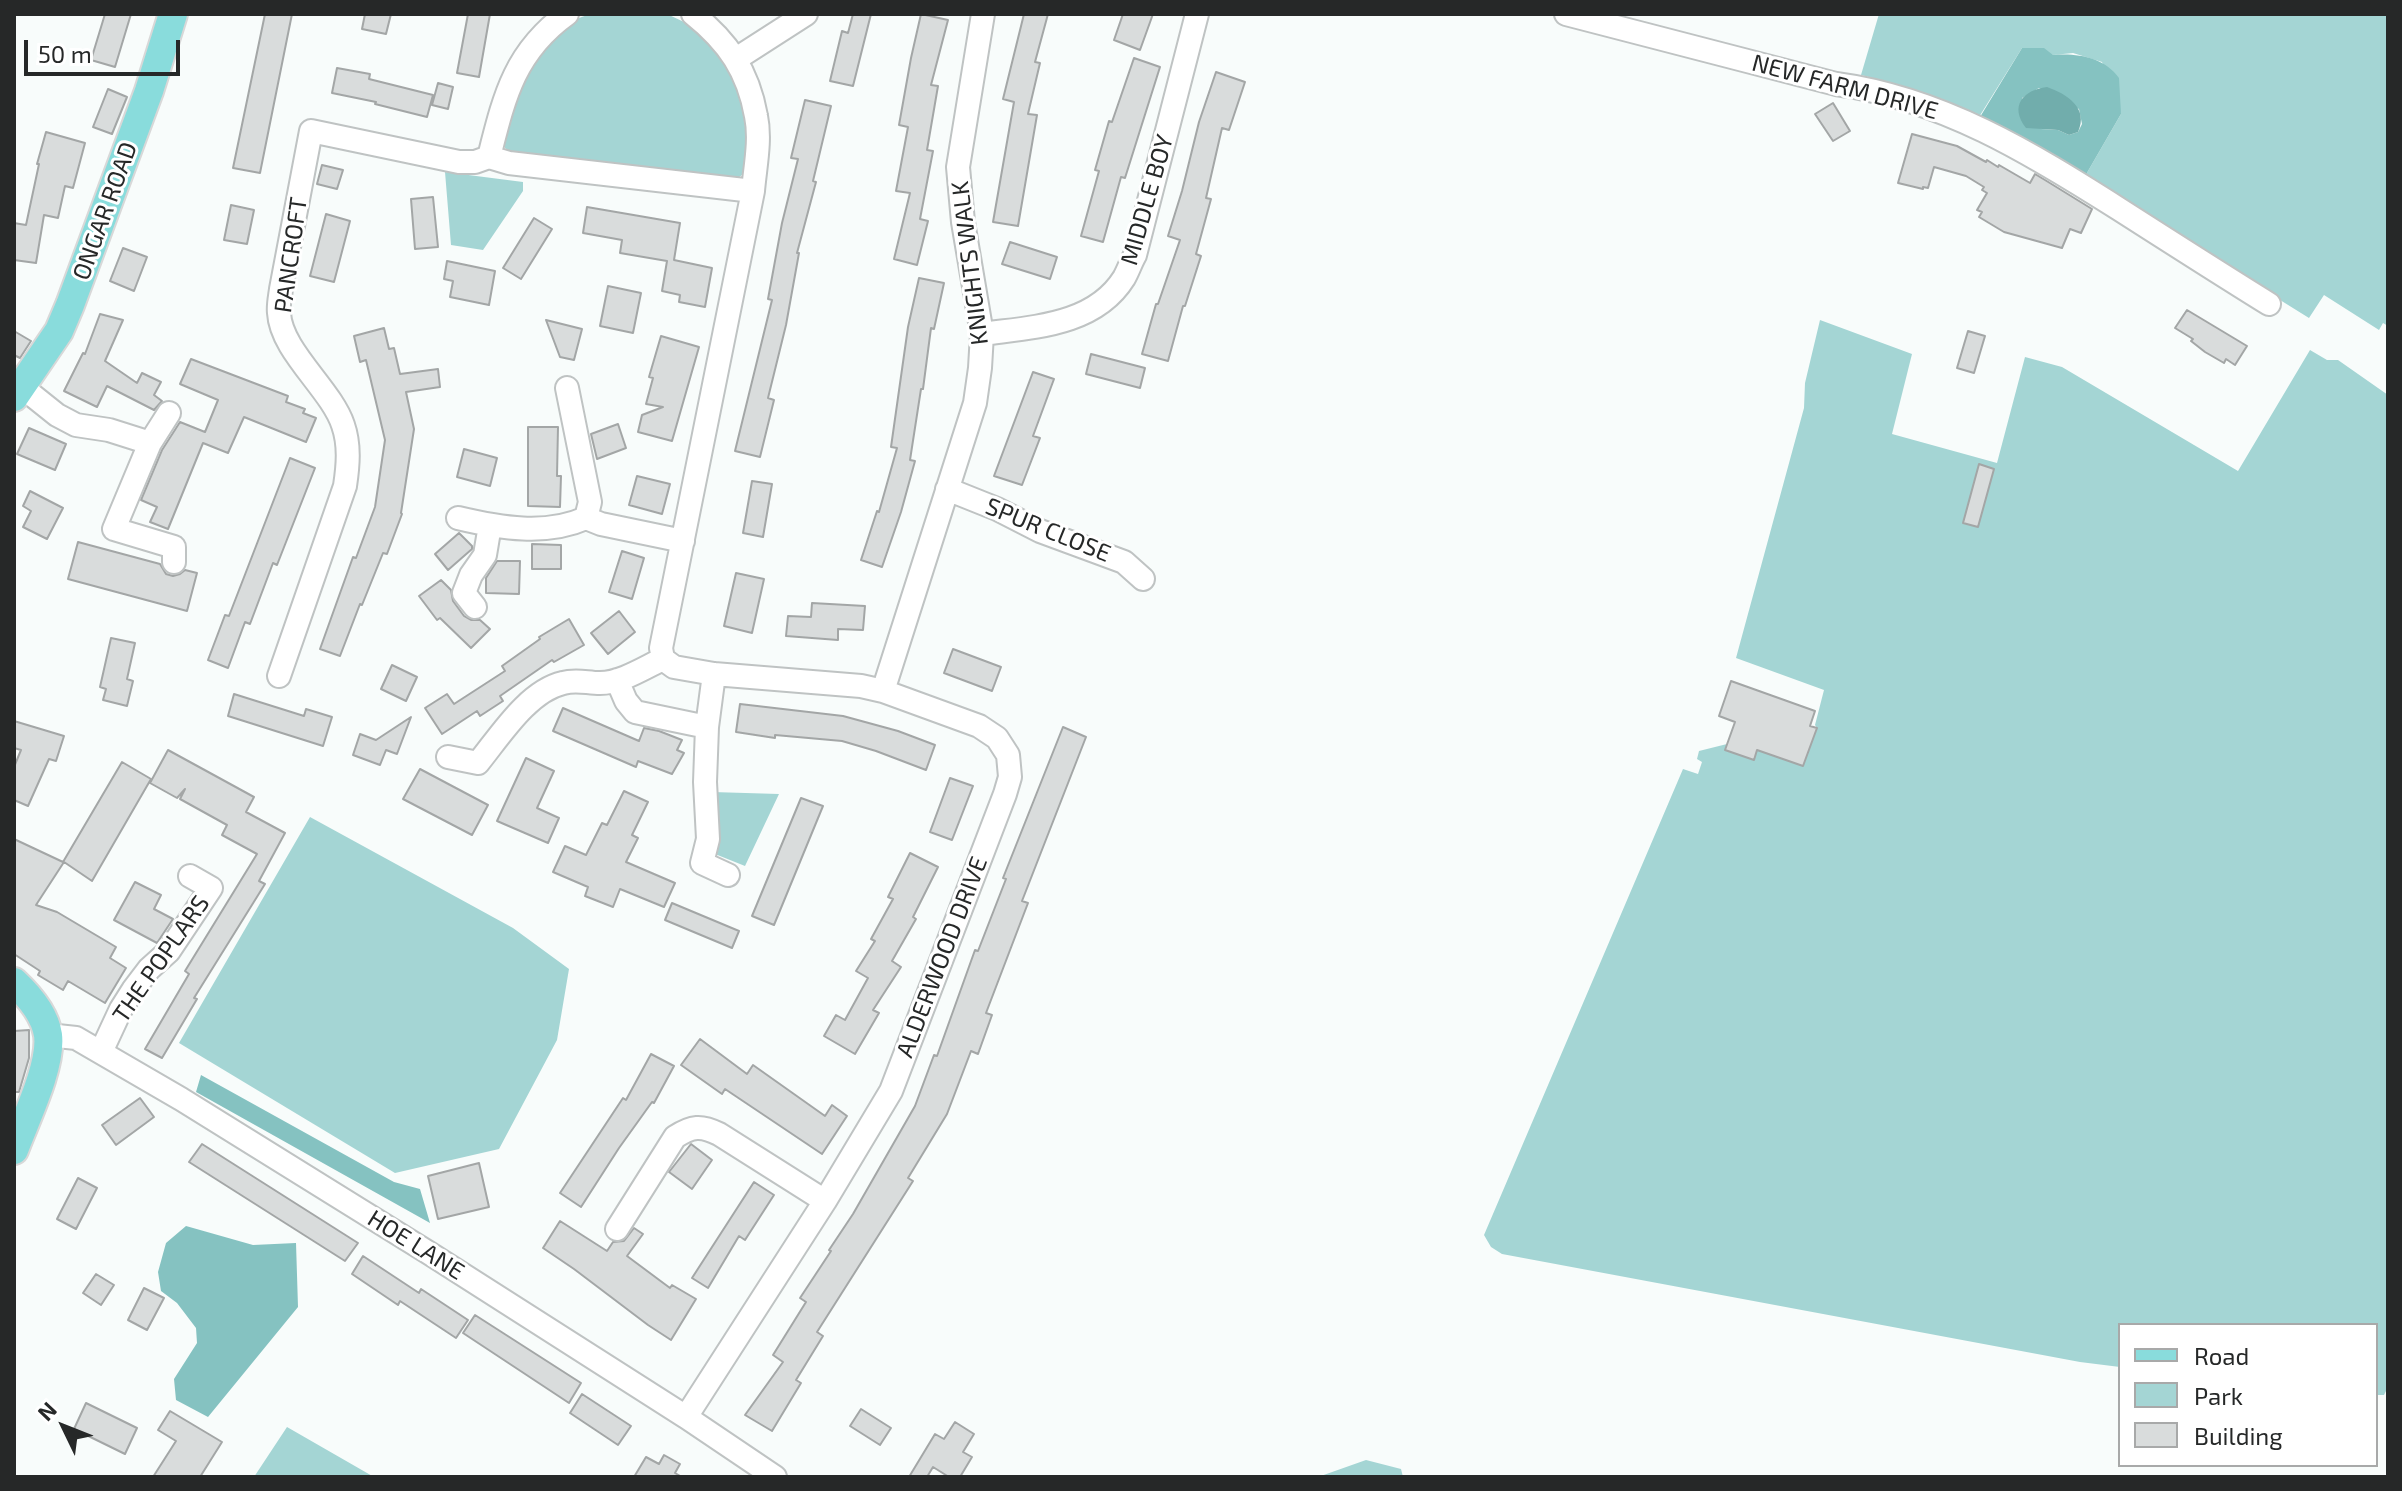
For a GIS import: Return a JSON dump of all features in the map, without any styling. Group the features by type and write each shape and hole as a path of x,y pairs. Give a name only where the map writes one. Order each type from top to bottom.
{"main road":[{"name":"ONGAR ROAD","path":"18,392 59,331 70,305 149,91 173,14"},
{"path":"14,982 39,1014 48,1035 45,1067 14,1150"}],"street":[{"path":"489,157 512,78 528,51 550,26 567,14"},
{"path":"448,757 478,763 519,712 546,690 562,683 582,680 600,683 617,680 663,659 661,648 753,191 757,118 736,59 714,31 693,14"},
{"path":"736,59 806,14"},
{"name":"KNIGHTS WALK","path":"883,691 975,403 982,334 963,222 958,167 983,14"},
{"name":"MIDDLE BOY","path":"982,334 1057,323 1083,313 1106,298 1123,279 1135,255 1197,14"},
{"name":"NEW FARM DRIVE","path":"1566,14 1836,84 1869,88 1987,131 2060,171 2269,304"},
{"name":"PANCROFT","path":"279,676 345,486 349,462 343,425 284,333 279,314 311,131 459,162 475,162 489,157 509,163 753,191"},
{"path":"567,388 590,502 586,518"},
{"path":"18,392 76,425 109,430 150,443"},
{"path":"169,413 150,443 114,529 174,547 174,562"},
{"name":"SPUR CLOSE","path":"947,489 1040,531 1124,562 1143,579"},
{"path":"458,518 529,529 568,526 586,518 683,541"},
{"path":"475,607 464,593 471,575 485,555 490,525"},
{"name":"ALDERWOOD DRIVE","path":"663,659 674,667 714,674 861,686 883,691 979,726 997,738 1008,755 1010,777 891,1091 825,1201 686,1417"},
{"path":"714,674 707,727 705,782 708,839 702,863 728,875"},
{"path":"617,680 626,701 635,712 707,727"},
{"name":"THE POPLARS","path":"101,1052 133,990 149,969 169,951 211,888 190,876"},
{"name":"HOE LANE","path":"48,1035 76,1038 101,1052 429,1253 775,1477"},
{"path":"617,1229 675,1137 690,1128 704,1127 719,1134 825,1201"}],"green space":[{"path":"591,14 667,14 699,32 725,59 744,109 747,165 742,175 733,180 512,153 505,148 503,141 509,122 522,83 532,65 556,33"},
{"path":"1879,14 2388,14 2388,326 2383,323 2379,330 2324,295 2309,318 2084,178 2121,114 2102,62 2073,53 2053,55 2022,48 1979,117 1903,86 1861,75"},
{"path":"445,172 523,182 523,191 483,250 451,245"},
{"path":"1820,320 1912,354 1892,434 1997,463 2025,357 2062,367 2238,471 2310,350 2327,360 2338,360 2388,395 2388,1387 2384,1395 2378,1395 2378,1323 2118,1323 2118,1367 1502,1254 1491,1247 1484,1235 1683,769 1698,774 1702,762 1697,759 1699,751 1727,744 1725,750 1753,760 1757,750 1803,766 1817,728 1815,725 1824,690 1736,658 1804,408 1805,383"},
{"path":"712,792 779,794 745,866 710,852"},
{"path":"310,817 513,928 569,969 557,1040 499,1149 395,1173 179,1043"},
{"path":"287,1427 374,1477 254,1477"},
{"path":"1366,1460 1401,1469 1403,1477 1318,1477"}],"shaded area":[{"path":"2022,48 2044,48 2053,55 2089,58 2106,65 2119,78 2121,114 2084,178 2039,147 1980,117","holes":["2039,88 2079,109 2082,124 2078,132 2069,135 2058,130 2041,129 2022,98"]},
{"path":"2047,87 2074,103 2081,116 2078,132 2069,135 2058,130 2026,128 2019,113 2021,100 2031,92"},
{"path":"201,1075 394,1182 420,1189 430,1223 196,1092"},
{"path":"186,1226 253,1245 296,1243 298,1307 208,1417 176,1400 174,1379 197,1343 196,1328 177,1303 161,1291 158,1272 166,1243"}],"building":[{"path":"105,14 131,14 115,67 91,60"},
{"path":"265,14 292,14 260,173 233,168"},
{"path":"365,14 391,14 386,34 362,29"},
{"path":"468,14 490,14 479,77 457,73"},
{"path":"853,14 871,14 853,86 830,81 842,31 848,33"},
{"path":"921,14 948,20 931,85 938,86 927,150 933,151 920,219 928,221 917,265 894,259 910,193 896,191 908,127 899,125"},
{"path":"1024,14 1048,14 1035,62 1040,63 1028,114 1037,115 1018,226 993,222 1014,102 1003,99"},
{"path":"1123,14 1153,14 1140,50 1114,40"},
{"path":"1134,58 1160,67 1125,178 1121,177 1103,242 1081,236 1109,121 1112,122"},
{"path":"337,68 370,74 369,79 433,95 427,117 332,93"},
{"path":"1216,72 1245,82 1229,130 1222,128 1206,198 1211,199 1196,254 1201,256 1168,361 1142,354 1156,304 1180,240 1168,236"},
{"path":"438,83 453,87 448,109 432,105"},
{"path":"108,89 127,97 112,134 93,127"},
{"path":"805,100 831,106 813,181 816,182 797,253 786,325 768,398 774,400 760,457 735,451 772,300 768,299 782,223 798,159 791,158"},
{"path":"1833,103 1850,131 1833,141 1815,114"},
{"path":"46,132 85,143 73,188 65,186 58,218 44,215 36,263 14,260 14,223 26,225"},
{"path":"1912,134 1957,146 2030,183 2035,174 2092,209 2081,233 2070,229 2062,248 2004,232 1979,217 1982,212 1977,210 1987,193 1982,190 1984,187 1966,176 1934,167 1928,188 1898,183"},
{"path":"322,165 343,170 337,189 317,184"},
{"path":"433,197 438,247 415,249 411,199"},
{"path":"231,205 254,210 247,244 224,240"},
{"path":"587,207 680,223 674,260 712,268 705,307 679,302 680,295 662,291 667,261 620,253 622,240 583,233"},
{"path":"326,214 350,221 334,282 310,276"},
{"path":"534,218 552,229 521,279 503,268"},
{"path":"1010,242 1057,257 1050,279 1002,264"},
{"path":"123,248 147,257 134,291 110,281"},
{"path":"447,261 495,271 489,305 450,297 453,281 444,279"},
{"path":"919,278 944,283 934,329 931,328 921,389 910,460 915,461 882,567 861,560 879,512 897,448 891,447 908,327"},
{"path":"608,286 641,293 633,333 600,326"},
{"path":"2187,310 2247,346 2235,365 2226,359 2224,363 2205,352 2191,341 2193,339 2175,328"},
{"path":"100,314 123,320 105,361 137,383 142,373 161,382 154,395 162,401 154,410 107,386 97,407 64,391 85,354"},
{"path":"546,320 582,329 574,360 560,357"},
{"path":"384,328 389,349 394,348 400,374 438,369 440,387 406,392 414,429 402,514 387,554 383,553 360,604 340,656 320,649 353,557 356,558 375,507 385,440 366,360 360,362 354,336"},
{"path":"14,331 31,341 20,358 14,355"},
{"path":"1968,331 1985,336 1974,373 1957,368"},
{"path":"661,336 699,347 672,441 638,432 642,415 663,407 646,404 653,378 649,377"},
{"path":"1091,354 1145,368 1140,388 1086,374"},
{"path":"191,359 288,396 286,402 305,409 303,413 316,418 306,442 244,417 228,453 203,443 168,529 150,522 157,507 141,500 162,450 180,422 205,432 218,400 180,384"},
{"path":"1033,372 1054,379 1033,436 1040,438 1022,485 994,476"},
{"path":"618,424 626,448 597,459 591,434"},
{"path":"528,427 558,427 560,507 528,506"},
{"path":"29,428 66,444 55,470 17,454"},
{"path":"464,449 497,458 490,486 457,477"},
{"path":"290,458 315,468 277,565 273,563 250,624 245,622 228,668 208,660 225,615 229,616"},
{"path":"1979,464 1994,469 1978,527 1963,523"},
{"path":"637,476 670,484 662,514 629,505"},
{"path":"752,481 772,484 763,537 743,533"},
{"path":"30,491 63,508 47,539 23,527 31,511 23,506"},
{"path":"459,533 472,549 448,570 435,554"},
{"path":"78,542 160,564 166,574 173,576 185,570 197,573 187,611 68,579"},
{"path":"532,544 561,545 561,569 532,569"},
{"path":"622,551 644,558 632,599 609,592"},
{"path":"497,561 520,561 519,594 486,593 486,578"},
{"path":"736,573 764,579 752,633 724,626"},
{"path":"441,580 451,590 453,601 464,616 480,620 490,629 471,648 440,618 437,620 419,596"},
{"path":"812,603 865,606 863,630 838,629 838,640 786,636 788,616 811,617"},
{"path":"619,611 635,632 608,654 591,633"},
{"path":"569,619 584,645 554,662 552,660 500,696 503,701 480,716 477,711 442,734 425,708 447,694 454,704 505,671 502,666 539,637"},
{"path":"111,638 135,643 127,679 133,681 127,706 103,700 106,689 100,687"},
{"path":"953,649 1001,667 992,691 944,673"},
{"path":"392,665 417,677 406,701 381,689"},
{"path":"1731,681 1815,711 1810,726 1817,728 1803,766 1757,750 1754,760 1725,750 1735,722 1719,716"},
{"path":"234,694 304,716 306,709 332,717 323,746 228,716"},
{"path":"740,704 843,716 935,745 926,770 842,741 775,735 775,738 736,732"},
{"path":"563,708 639,741 644,728 659,731 682,740 677,750 684,753 672,774 638,761 636,767 553,731"},
{"path":"411,717 397,754 386,750 380,765 353,755 360,734 376,740"},
{"path":"14,721 64,736 56,761 49,759 28,806 14,800 14,767 21,750 14,748"},
{"path":"1063,727 1086,737 1022,901 1028,903 986,1013 992,1015 978,1054 971,1051 947,1114 908,1178 913,1181 817,1332 823,1336 796,1380 801,1383 772,1431 745,1415 783,1362 773,1355 806,1302 800,1298 831,1251 915,1106"},
{"path":"168,750 254,797 246,812 285,833 259,881 265,884 194,998 197,999 162,1058 145,1049 189,974 185,971 257,854 222,835 227,825 180,799 185,789 177,798 150,783"},
{"path":"526,758 554,771 537,808 559,818 548,843 497,821"},
{"path":"122,762 151,779 92,881 64,862 36,905 57,912 116,947 110,958 126,968 105,1003 68,981 63,990 38,975 40,971 14,954 14,839 63,862"},
{"path":"420,769 488,805 472,835 403,799"},
{"path":"950,778 973,786 952,840 930,832"},
{"path":"624,791 648,802 632,835 638,838 626,862 675,883 664,907 620,889 613,907 585,896 588,887 553,872 565,846 586,855 602,823 607,825"},
{"path":"801,798 823,806 774,925 752,916"},
{"path":"910,853 938,867 913,917 916,919 892,961 901,967 873,1010 879,1013 855,1054 824,1036 836,1015 845,1020 868,978 856,971 875,941 871,939 893,899 888,897"},
{"path":"135,882 161,895 154,909 173,919 157,943 114,920"},
{"path":"672,903 739,931 732,948 665,920"},
{"path":"29,1030 29,1058 19,1092 14,1092 14,1031"},
{"path":"700,1039 747,1074 753,1065 825,1116 832,1105 847,1116 822,1154 725,1089 722,1094 681,1065"},
{"path":"651,1054 674,1066 654,1103 619,1148 581,1207 560,1193 623,1098 626,1100"},
{"path":"140,1098 154,1117 116,1145 102,1125"},
{"path":"202,1144 358,1243 345,1261 189,1162"},
{"path":"691,1144 712,1160 692,1189 669,1172"},
{"path":"479,1163 489,1207 438,1219 428,1176"},
{"path":"78,1178 97,1188 76,1229 57,1219"},
{"path":"754,1182 774,1195 745,1240 739,1236 708,1288 692,1278"},
{"path":"560,1221 607,1251 613,1242 624,1241 634,1228 643,1234 627,1256 670,1288 672,1285 696,1299 671,1340 543,1248"},
{"path":"363,1256 419,1293 421,1289 468,1320 456,1338 352,1274"},
{"path":"96,1274 114,1285 101,1305 83,1293"},
{"path":"144,1288 164,1298 147,1330 128,1320"},
{"path":"475,1315 581,1383 569,1403 463,1333"},
{"path":"582,1394 631,1426 618,1445 570,1413"},
{"path":"86,1403 137,1428 125,1454 74,1429"},
{"path":"861,1409 891,1428 880,1445 850,1426"},
{"path":"170,1411 222,1442 200,1477 153,1477 176,1441 158,1430"},
{"path":"955,1422 974,1434 963,1452 972,1457 960,1477 949,1477 933,1467 927,1477 909,1477 935,1434 944,1439"},
{"path":"664,1455 680,1464 675,1473 682,1477 634,1477 646,1457 659,1464"}]}
